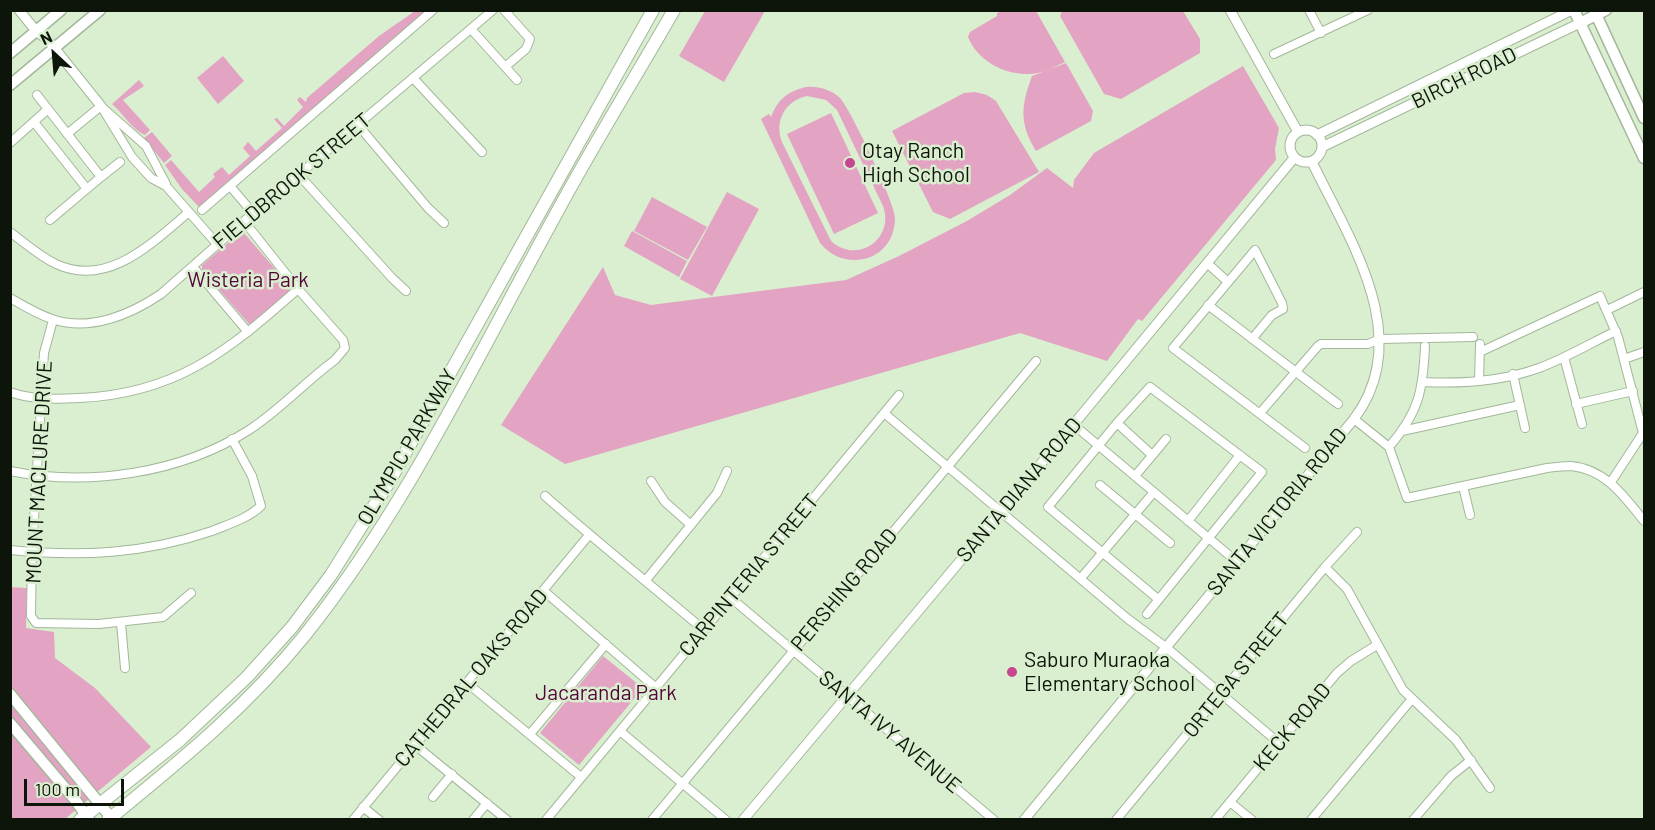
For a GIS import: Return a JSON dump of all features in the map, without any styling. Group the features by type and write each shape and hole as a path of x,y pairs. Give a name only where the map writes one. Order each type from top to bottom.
{"main road":[{"path":"10,53 61,10"},
{"path":"10,85 100,10"},
{"name":"OLYMPIC PARKWAY","path":"85,818 180,740 247,677 292,627 332,575 389,482 653,10"},
{"name":"OLYMPIC PARKWAY","path":"111,819 226,721 304,637 345,582 411,480 490,339 556,213 674,10"},
{"path":"1573,10 1644,158"},
{"path":"1599,12 1644,118"},
{"name":"BIRCH ROAD","path":"1580,23 1599,12"},
{"path":"627,57 643,64"},
{"path":"10,694 111,819"},
{"path":"10,723 85,818"}],"street":[{"path":"19,10 54,48 101,106 132,157 151,178 166,186"},
{"path":"202,210 434,10"},
{"name":"FIELDBROOK STREET","path":"10,298 53,320 93,322 121,316 146,304 193,267 217,244 493,10"},
{"path":"504,10 530,39 526,50 505,67"},
{"path":"1309,10 1321,33"},
{"path":"1274,54 1368,10"},
{"name":"BIRCH ROAD","path":"1317,135 1573,10"},
{"path":"1230,11 1298,132"},
{"name":"BIRCH ROAD","path":"1322,147 1580,23"},
{"path":"471,29 517,80"},
{"path":"414,78 482,152"},
{"path":"1414,88 1420,100"},
{"path":"38,95 101,177"},
{"path":"67,134 101,106"},
{"path":"101,106 146,146 166,186 217,244"},
{"path":"10,143 48,110"},
{"path":"34,122 87,189"},
{"path":"358,125 428,208 444,223"},
{"path":"1308,130 1317,135 1322,147 1319,156 1312,162 1303,163 1294,158 1289,150 1289,144 1298,132 1308,130"},
{"name":"SANTA DIANA ROAD","path":"743,819 1074,425 1294,158"},
{"path":"50,220 120,162"},
{"name":"SANTA VICTORIA ROAD","path":"1024,819 1167,648 1362,408 1371,387 1380,339 1378,316 1370,284 1312,162"},
{"path":"299,175 406,291"},
{"path":"230,186 254,213"},
{"path":"10,232 47,259 61,266 76,270 100,270 129,259 189,212"},
{"path":"10,471 37,476 99,476 138,471 185,459 232,439 275,411 334,360 345,348 343,340 244,221"},
{"path":"1252,339 1272,315 1283,309 1256,250 1173,348 1305,448"},
{"path":"1207,263 1228,282"},
{"path":"193,267 248,332"},
{"path":"10,392 40,398 101,397 150,387 195,368 228,348 298,288"},
{"path":"1607,310 1644,292"},
{"path":"1479,381 1480,348 1599,296 1616,331 1644,433 1611,482"},
{"path":"1208,305 1338,404"},
{"name":"MOUNT MACLURE DRIVE","path":"53,320 44,353 40,398 31,616 36,623 121,622"},
{"path":"1423,382 1479,381 1537,369 1616,331"},
{"path":"1260,413 1318,346 1368,344 1380,339 1473,337"},
{"path":"1389,447 1412,415 1423,382 1425,346"},
{"path":"1624,359 1644,352"},
{"path":"1564,357 1582,424"},
{"name":"PERSHING ROAD","path":"652,819 1036,361"},
{"path":"1513,374 1525,428"},
{"path":"1147,614 1262,472 1150,387 1098,445 1048,507 1158,599"},
{"path":"1576,404 1633,391"},
{"name":"CARPINTERIA STREET","path":"546,819 899,395"},
{"path":"1402,431 1520,405"},
{"path":"884,413 1279,743"},
{"path":"1354,419 1389,447 1407,498 1547,468 1570,466 1589,470 1611,482 1644,521"},
{"path":"1117,423 1152,455"},
{"path":"1074,425 1236,561"},
{"path":"10,549 84,555 152,548 187,539 251,516 261,506 257,489 232,439"},
{"path":"1135,476 1166,439"},
{"path":"1188,521 1240,455"},
{"path":"646,580 717,493 726,471"},
{"path":"651,481 665,502 692,525"},
{"path":"1100,485 1170,543"},
{"path":"1463,486 1470,515"},
{"path":"1081,578 1154,492"},
{"path":"546,496 589,535 704,630"},
{"name":"ORTEGA STREET","path":"1116,819 1325,567 1357,532"},
{"name":"CATHEDRAL OAKS ROAD","path":"353,819 589,535"},
{"path":"1325,567 1347,590 1396,679 1411,700 1450,734 1490,788"},
{"path":"544,591 655,687"},
{"path":"125,669 121,622 163,617 191,593"},
{"name":"SANTA IVY AVENUE","path":"731,598 994,819"},
{"path":"530,734 606,644"},
{"name":"KECK ROAD","path":"1215,819 1344,666 1377,645"},
{"path":"467,683 581,777"},
{"path":"1311,819 1411,700"},
{"path":"620,731 726,819"},
{"path":"415,745 507,819"},
{"path":"1413,819 1450,776 1471,760"},
{"path":"433,796 452,774"},
{"path":"1230,802 1252,819"},
{"path":"473,819 487,803"},
{"path":"363,807 379,819"}],"green space":[{"path":"415,11 432,11 200,208 182,189 165,165 171,160 199,192 215,177 213,174 222,167 229,175 250,156 243,148 248,142 256,151 282,128 274,119 277,118 284,126 303,107 297,100 300,97 306,102 307,98 379,36"},
{"path":"705,11 765,11 724,82 679,56"},
{"path":"1003,11 1036,11 1065,62 1034,74 1010,72 992,65 978,53 968,37 970,32"},
{"path":"1062,11 1183,11 1200,39 1200,53 1121,99 1104,94 1060,16"},
{"path":"223,56 244,81 218,104 197,78"},
{"path":"1066,63 1093,111 1091,121 1036,151 1024,123 1023,114 1028,87 1032,76"},
{"path":"1243,66 1279,128 1275,149 1276,160 1142,321 1138,319 1107,361 1020,333 565,464 501,425 603,267 615,295 651,305 846,280 967,221 1010,195 1047,168 1073,188 1074,180 1094,153"},
{"path":"139,80 144,86 123,100 150,130 145,135 140,133 112,104"},
{"path":"806,87 828,90 840,98 862,137 888,195 895,218 893,233 878,253 867,258 855,260 842,258 830,253 820,243 761,119 769,114 771,117 780,101","holes":["807,96 826,100 837,110 883,206 884,229 879,238 862,249 841,248 831,241 780,134 779,127 783,113 793,102"]},
{"path":"975,92 987,95 996,101 1039,172 950,219 933,212 892,131 964,93"},
{"path":"831,113 878,213 834,234 787,134"},
{"path":"152,132 172,156 164,163 144,138"},
{"path":"727,192 759,209 712,296 680,279"},
{"path":"652,197 707,227 688,260 634,231"},
{"path":"632,231 687,261 679,277 624,246"},
{"name":"Wisteria Park","path":"240,233 244,233 289,285 290,291 249,324 202,270 202,265"},
{"path":"10,587 27,588 26,628 54,632 55,658 95,688 151,747 65,819 11,819"},
{"name":"Jacaranda Park","path":"603,656 643,688 579,765 540,733"}],"place":[{"name":"Otay Ranch High School","path":"850,163"},
{"name":"Saburo Muraoka Elementary School","path":"1012,672"}]}
